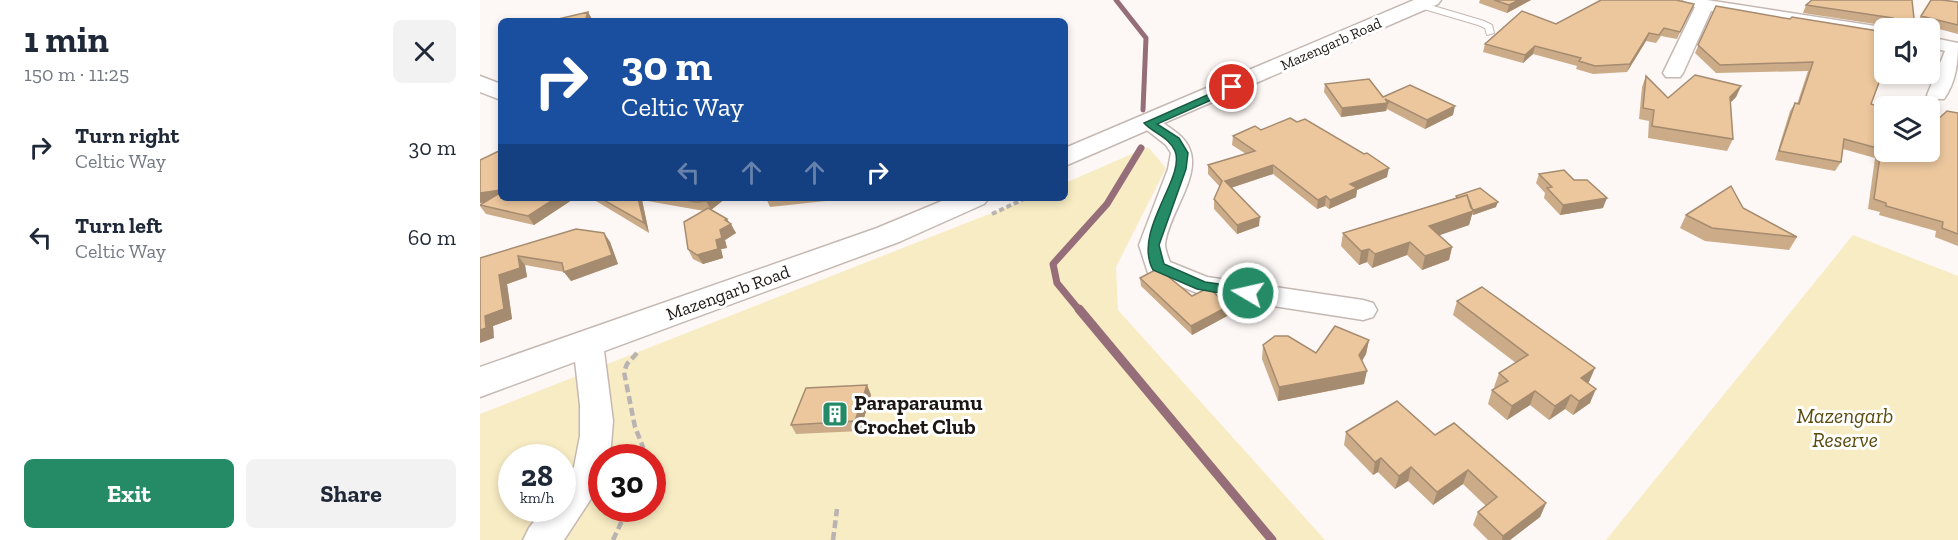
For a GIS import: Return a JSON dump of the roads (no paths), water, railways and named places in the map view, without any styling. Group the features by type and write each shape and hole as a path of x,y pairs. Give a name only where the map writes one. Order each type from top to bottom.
{"main road":[{"name":"Mazengarb Road","path":"1068,157 1425,2"},
{"path":"480,83 498,92"},
{"name":"Mazengarb Road","path":"480,382 983,203"}],"street":[{"path":"1673,73 1698,2 1874,31"},
{"path":"1938,95 1957,49 1940,45"},
{"path":"1149,123 1175,141 1182,153 1180,169 1152,245 1158,267 1202,286 1363,310"},
{"path":"542,540 590,469 597,446 597,411 588,343"}],"lane":[{"path":"1425,2 1446,14 1477,21 1489,27 1490,33"}],"waterway":[{"path":"1116,0 1146,38 1143,110"},
{"path":"1080,311 1057,283 1053,264 1107,204 1141,148"},
{"path":"1079,309 1272,540"}],"place":[{"name":"Paraparaumu Crochet Club","path":"835,414"}],"park label":[{"name":"Mazengarb Reserve","path":"1845,427"}]}
